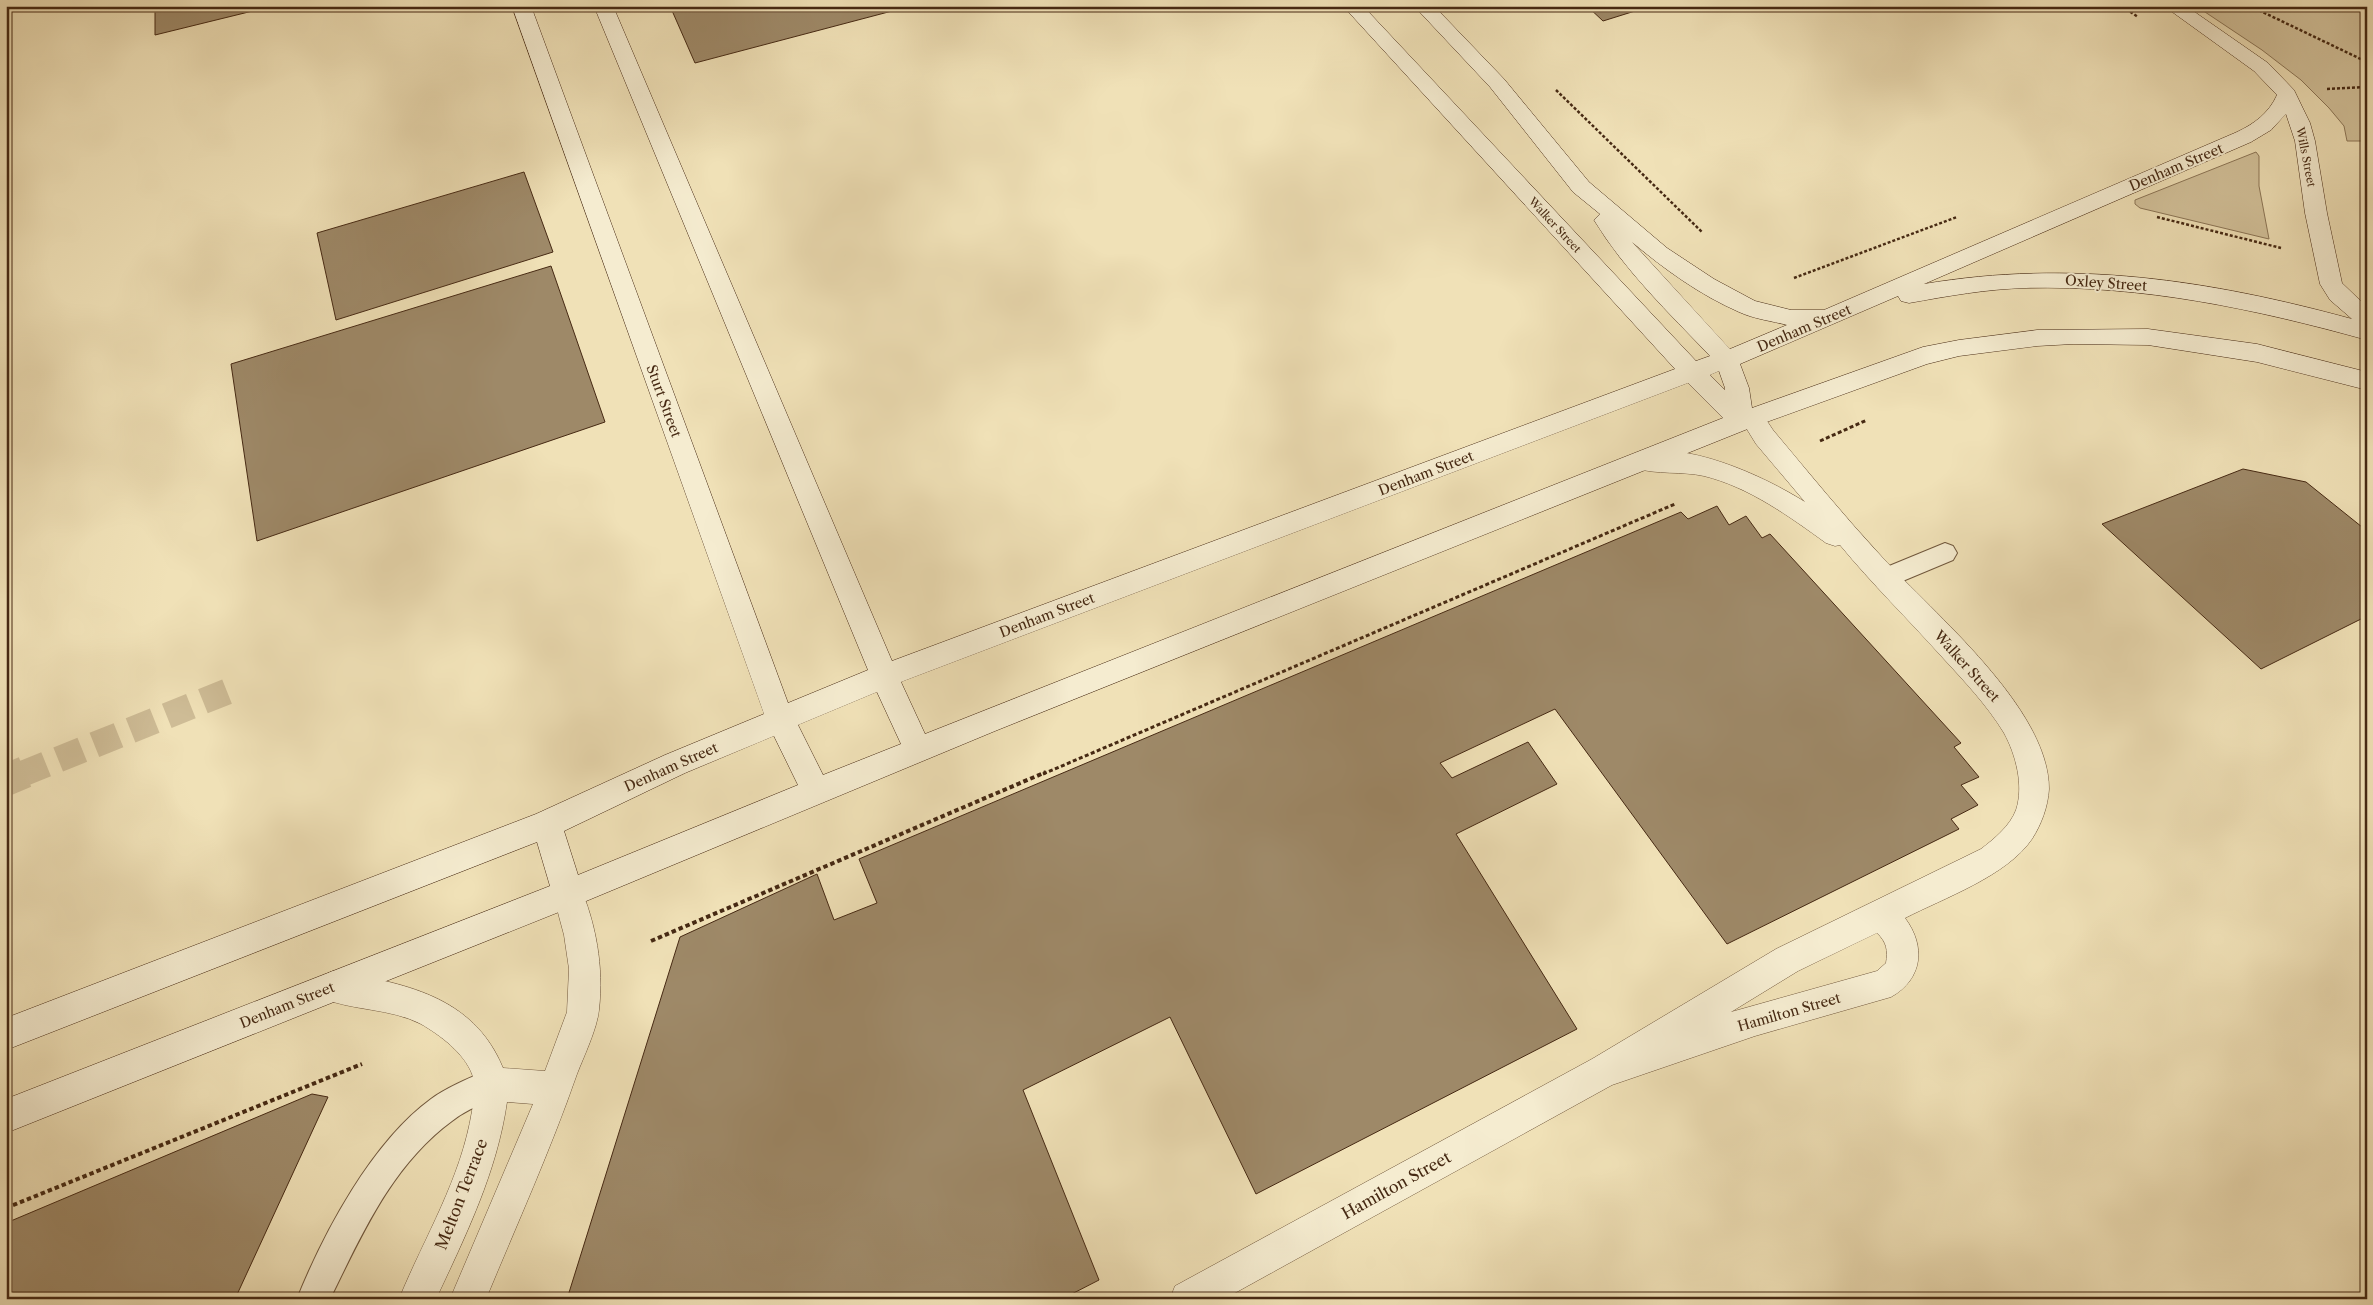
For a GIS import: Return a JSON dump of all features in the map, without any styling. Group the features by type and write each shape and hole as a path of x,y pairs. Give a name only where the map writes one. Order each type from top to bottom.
{"main road":[{"name":"Sturt Street","path":"521,6 780,719 816,792"},
{"path":"603,6 884,676 918,750"},
{"name":"Walker Street","path":"1352,6 1692,372 1752,426 1789,464 1878,570 1992,692 2019,736 2028,761 2034,788"},
{"path":"1423,6 1497,83 1581,187 1618,240 1643,271 1726,359 1752,426"},
{"name":"Wills Street","path":"2173,6 2261,66 2287,94 2298,117 2305,142 2325,263 2331,284 2338,294 2367,320"},
{"name":"Denham Street","path":"6,1034 547,824 675,764 884,676 1758,347 2254,132 2271,119 2284,104 2287,94"},
{"path":"1581,187 1683,271 1735,300 1762,312 1791,318 1837,314"},
{"name":"Oxley Street","path":"1837,314 1956,286 2022,280 2078,280 2140,284 2233,297 2367,332"},
{"name":"Denham Street","path":"6,1116 568,894 918,750 1644,461 1752,426 1923,356 2002,342 2073,336 2148,338 2257,353 2367,381"},
{"path":"1752,426 1747,383 1751,364 1758,347"},
{"name":"Walker Street","path":"1644,461 1682,462 1713,469 1746,482 1809,517 1878,570"},
{"name":"Hamilton Street","path":"1188,1299 1604,1071 1787,960 1992,860 2019,836 2029,813 2034,788"},
{"path":"468,1299 556,1089 582,1012 585,986 580,935 547,824"},
{"name":"Hamilton Street","path":"1604,1071 1755,1020 1880,986 1891,980 1899,972 1903,954 1898,936 1887,923 1879,919 1868,920"},
{"name":"Melton Terrace","path":"333,986 409,1003 453,1026 470,1042 486,1064 492,1084 489,1116 479,1151 459,1205 417,1299"},
{"path":"492,1084 556,1089"}],"lane":[{"path":"1878,570 1945,554"},
{"path":"313,1299 348,1230 393,1155 415,1131 440,1110 492,1084"}],"path":[{"path":"2122,6 2139,17"},
{"path":"2250,6 2307,32 2338,50 2367,62"},
{"path":"2320,89 2367,87"},
{"path":"1554,89 1704,235"},
{"path":"2105,198 2121,210 2250,239 2325,263"},
{"path":"1789,280 1963,215"},
{"path":"1816,443 1876,416"},
{"path":"651,941 1683,500"},
{"path":"6,1208 362,1064"}],"shaded area":[{"path":"2196,6 2367,6 2367,141 2347,141 2344,126 2301,80 2262,50"},
{"path":"2256,152 2259,156 2259,186 2269,239 2140,208 2135,204 2135,200"}],"building":[{"path":"155,6 273,6 155,35"},
{"path":"670,6 911,6 695,63"},
{"path":"1587,6 1651,6 1603,21"},
{"path":"524,172 553,252 336,320 317,233"},
{"path":"551,266 605,422 257,541 231,364"},
{"path":"2243,469 2306,482 2367,531 2367,616 2261,669 2102,524"},
{"path":"1717,506 1729,525 1746,516 1762,538 1770,534 1961,743 1954,747 1979,777 1961,785 1978,805 1951,819 1959,829 1727,944 1555,709 1440,763 1452,778 1528,742 1557,784 1456,834 1577,1029 1256,1194 1170,1017 1023,1090 1099,1280 1062,1299 567,1299 680,937 817,874 834,920 877,903 859,859 1681,512 1688,519"},
{"path":"312,1094 328,1097 235,1299 6,1299 6,1223"}],"tunnel":[{"path":"22,774 231,690"},
{"path":"6,780 25,772"}]}
